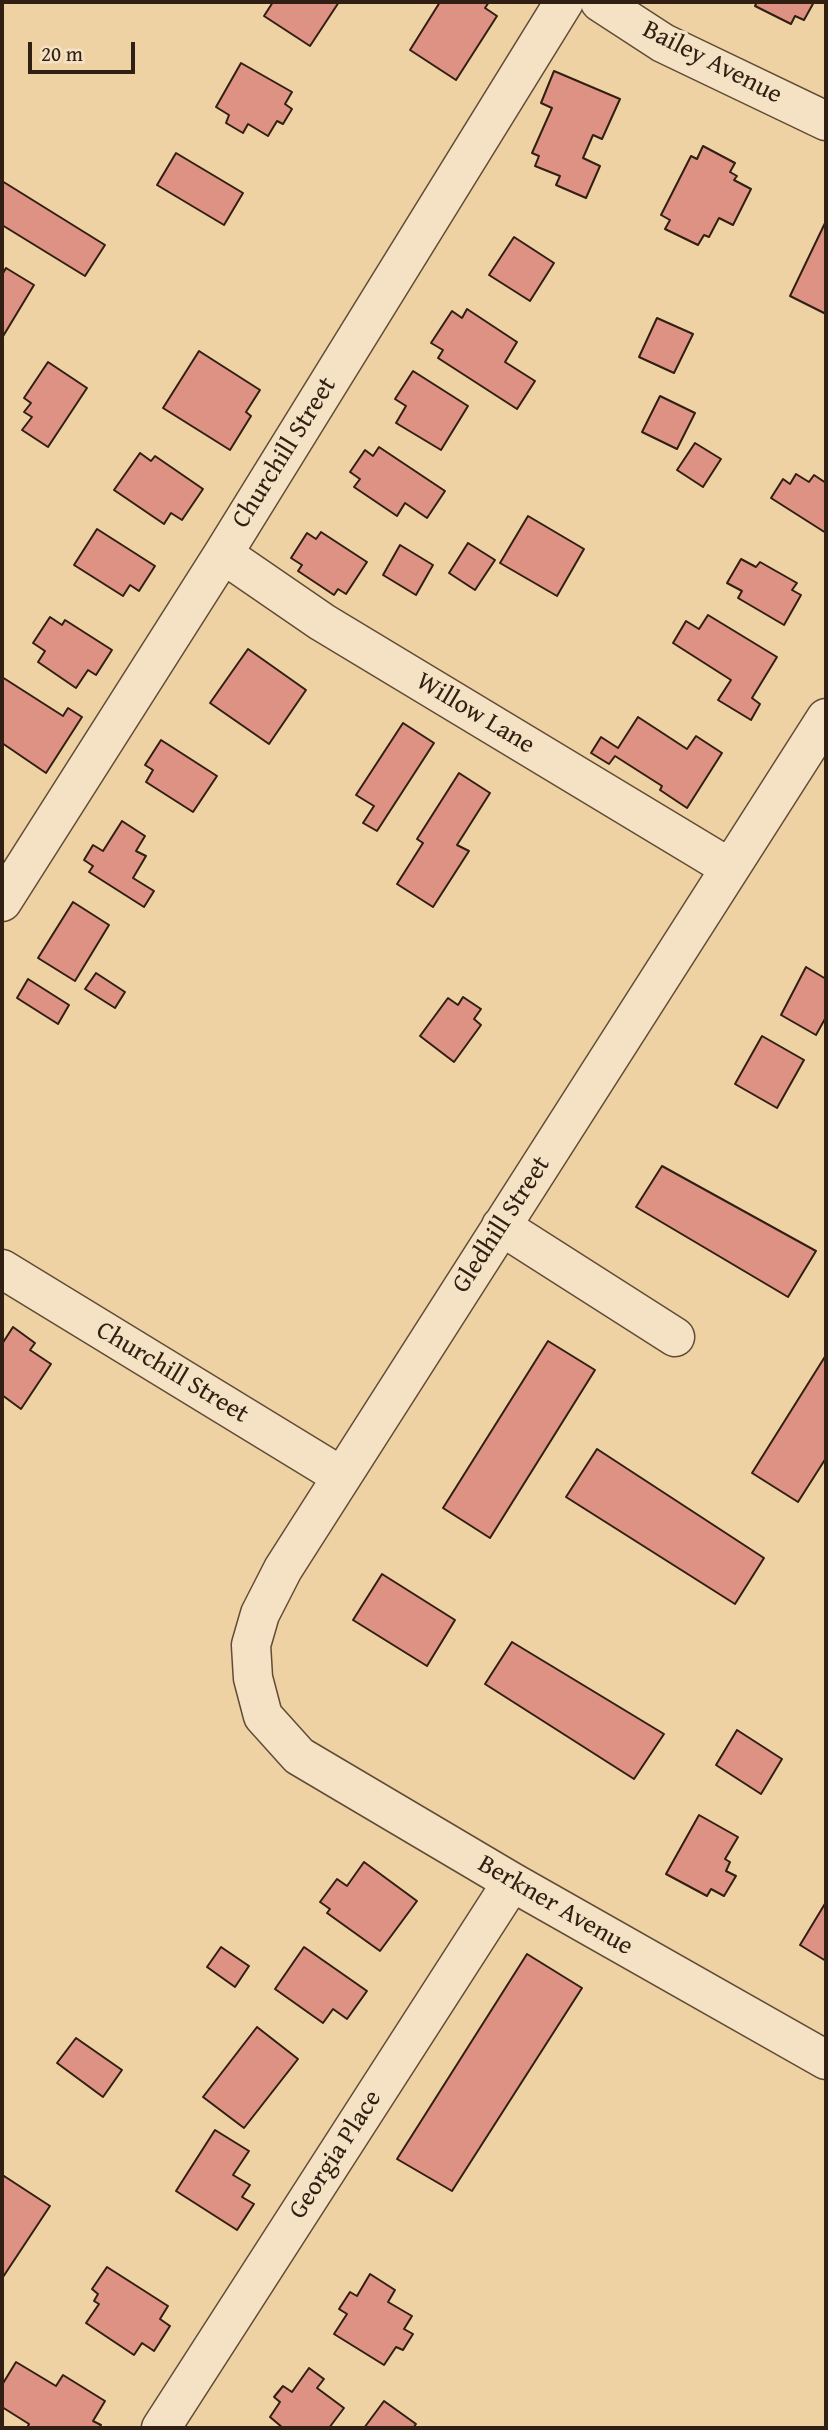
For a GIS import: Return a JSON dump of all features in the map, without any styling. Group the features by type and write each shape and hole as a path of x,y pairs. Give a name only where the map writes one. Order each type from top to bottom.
{"street":[{"name":"Churchill Street","path":"2,902 223,554 564,2"},
{"name":"Bailey Avenue","path":"600,2 663,43 826,121"},
{"name":"Willow Lane","path":"223,554 321,622 730,868"},
{"name":"Gledhill Street","path":"288,1744 262,1716 253,1678 251,1645 260,1614 283,1569 826,718"},
{"path":"501,1226 675,1337"},
{"name":"Churchill Street","path":"2,1269 341,1476"},
{"name":"Berkner Avenue","path":"288,1744 299,1756 512,1882 826,2060"},
{"name":"Georgia Place","path":"161,2428 512,1882"}],"building":[{"path":"273,2 339,2 310,46 264,16"},
{"path":"440,2 489,2 485,8 497,16 456,80 410,50"},
{"path":"757,2 814,2 804,20 795,16 791,24 755,6"},
{"path":"241,63 292,92 285,104 292,109 283,124 277,121 268,136 248,124 243,133 226,123 229,115 216,107"},
{"path":"554,71 620,99 602,139 593,135 583,158 600,166 586,198 556,185 560,176 535,166 539,156 532,153 552,108 541,103"},
{"path":"703,146 735,163 730,172 737,176 734,180 751,189 733,225 719,218 709,237 704,235 698,245 665,229 670,220 661,215 691,156 697,159"},
{"path":"176,153 243,193 224,225 157,185"},
{"path":"2,181 105,245 85,276 2,225"},
{"path":"826,221 826,314 790,296"},
{"path":"514,237 554,263 530,301 489,275"},
{"path":"6,268 34,285 2,338 2,275"},
{"path":"467,309 517,342 505,362 535,381 517,409 438,358 443,350 431,343 452,311 462,318"},
{"path":"657,318 693,334 674,373 639,357"},
{"path":"199,351 260,390 246,412 251,416 230,450 163,408"},
{"path":"48,362 87,388 48,447 22,430 32,417 24,412 31,403 24,398"},
{"path":"413,371 468,406 441,450 396,423 406,406 395,399"},
{"path":"660,396 695,413 677,449 642,432"},
{"path":"695,443 721,459 703,487 677,470"},
{"path":"379,447 445,491 427,518 405,503 397,516 354,487 360,479 350,472 365,450 373,456"},
{"path":"140,453 151,461 155,456 203,489 182,520 171,513 164,524 114,490"},
{"path":"796,474 809,482 814,475 826,483 826,533 771,498 783,479 790,484"},
{"path":"528,516 584,549 557,596 500,563"},
{"path":"97,529 155,566 139,591 130,585 123,596 74,565"},
{"path":"321,532 367,562 346,594 338,589 334,595 298,571 302,565 291,558 307,533 316,539"},
{"path":"468,543 495,560 475,590 449,573"},
{"path":"400,545 433,565 416,595 383,575"},
{"path":"741,559 756,567 760,562 797,583 792,590 801,595 784,625 738,598 742,591 727,583"},
{"path":"708,615 777,657 752,698 760,704 751,720 718,700 731,680 673,643 686,621 699,629"},
{"path":"50,617 62,625 65,620 112,650 96,675 88,670 76,688 38,662 45,651 33,643"},
{"path":"248,649 306,690 269,744 210,703"},
{"path":"2,677 63,716 68,708 82,717 46,773 2,743"},
{"path":"638,717 687,749 696,736 722,753 687,808 660,790 662,786 615,756 609,764 591,753 601,737 618,748"},
{"path":"403,723 434,743 377,831 363,823 374,806 356,795"},
{"path":"161,740 217,776 193,812 146,782 153,770 145,765"},
{"path":"459,773 490,793 457,845 469,851 433,907 397,884 423,843 417,839"},
{"path":"122,821 145,836 136,851 146,856 133,878 154,891 144,907 89,872 93,866 84,860 93,845 103,851"},
{"path":"73,902 109,925 75,981 38,958"},
{"path":"806,967 826,979 826,1017 816,1035 781,1015"},
{"path":"96,973 125,992 115,1008 85,989"},
{"path":"28,979 69,1005 58,1024 17,998"},
{"path":"463,997 481,1009 474,1019 481,1025 454,1062 420,1036 448,998 458,1005"},
{"path":"762,1036 804,1060 777,1108 735,1084"},
{"path":"662,1166 816,1251 788,1297 636,1207"},
{"path":"13,1327 35,1343 30,1350 51,1364 21,1409 2,1395 2,1344"},
{"path":"548,1341 595,1370 490,1538 443,1508"},
{"path":"826,1355 826,1458 798,1502 752,1473"},
{"path":"597,1449 764,1558 735,1604 566,1497"},
{"path":"382,1574 455,1620 427,1666 353,1620"},
{"path":"512,1642 664,1734 634,1779 485,1684"},
{"path":"737,1730 782,1759 761,1794 716,1765"},
{"path":"699,1815 738,1837 725,1859 730,1862 726,1871 736,1876 724,1896 711,1889 707,1896 666,1874"},
{"path":"364,1862 417,1901 380,1951 327,1913 330,1909 320,1902 337,1879 347,1886"},
{"path":"826,1902 826,1961 800,1945"},
{"path":"221,1947 249,1966 235,1987 207,1967"},
{"path":"304,1947 367,1991 347,2019 333,2009 323,2023 275,1989"},
{"path":"527,1954 582,1988 452,2191 397,2159"},
{"path":"257,2027 298,2059 244,2128 203,2097"},
{"path":"76,2038 122,2070 103,2097 57,2063"},
{"path":"215,2130 249,2151 233,2175 250,2185 242,2197 254,2204 237,2230 176,2191"},
{"path":"4,2176 50,2206 3,2277 2,2180"},
{"path":"107,2267 168,2306 160,2319 170,2326 154,2351 142,2343 134,2355 86,2323 99,2304 94,2301 98,2294 92,2289"},
{"path":"370,2274 395,2290 388,2302 412,2316 404,2329 413,2334 403,2350 396,2347 384,2365 334,2334 347,2314 339,2309 350,2292 357,2296"},
{"path":"16,2362 56,2386 63,2375 105,2401 93,2421 101,2425 99,2428 27,2428 29,2424 2,2407 2,2385"},
{"path":"309,2368 324,2379 317,2388 344,2408 329,2428 283,2428 270,2417 280,2402 274,2397 283,2386 292,2392"},
{"path":"384,2401 416,2424 413,2428 364,2428"}]}
